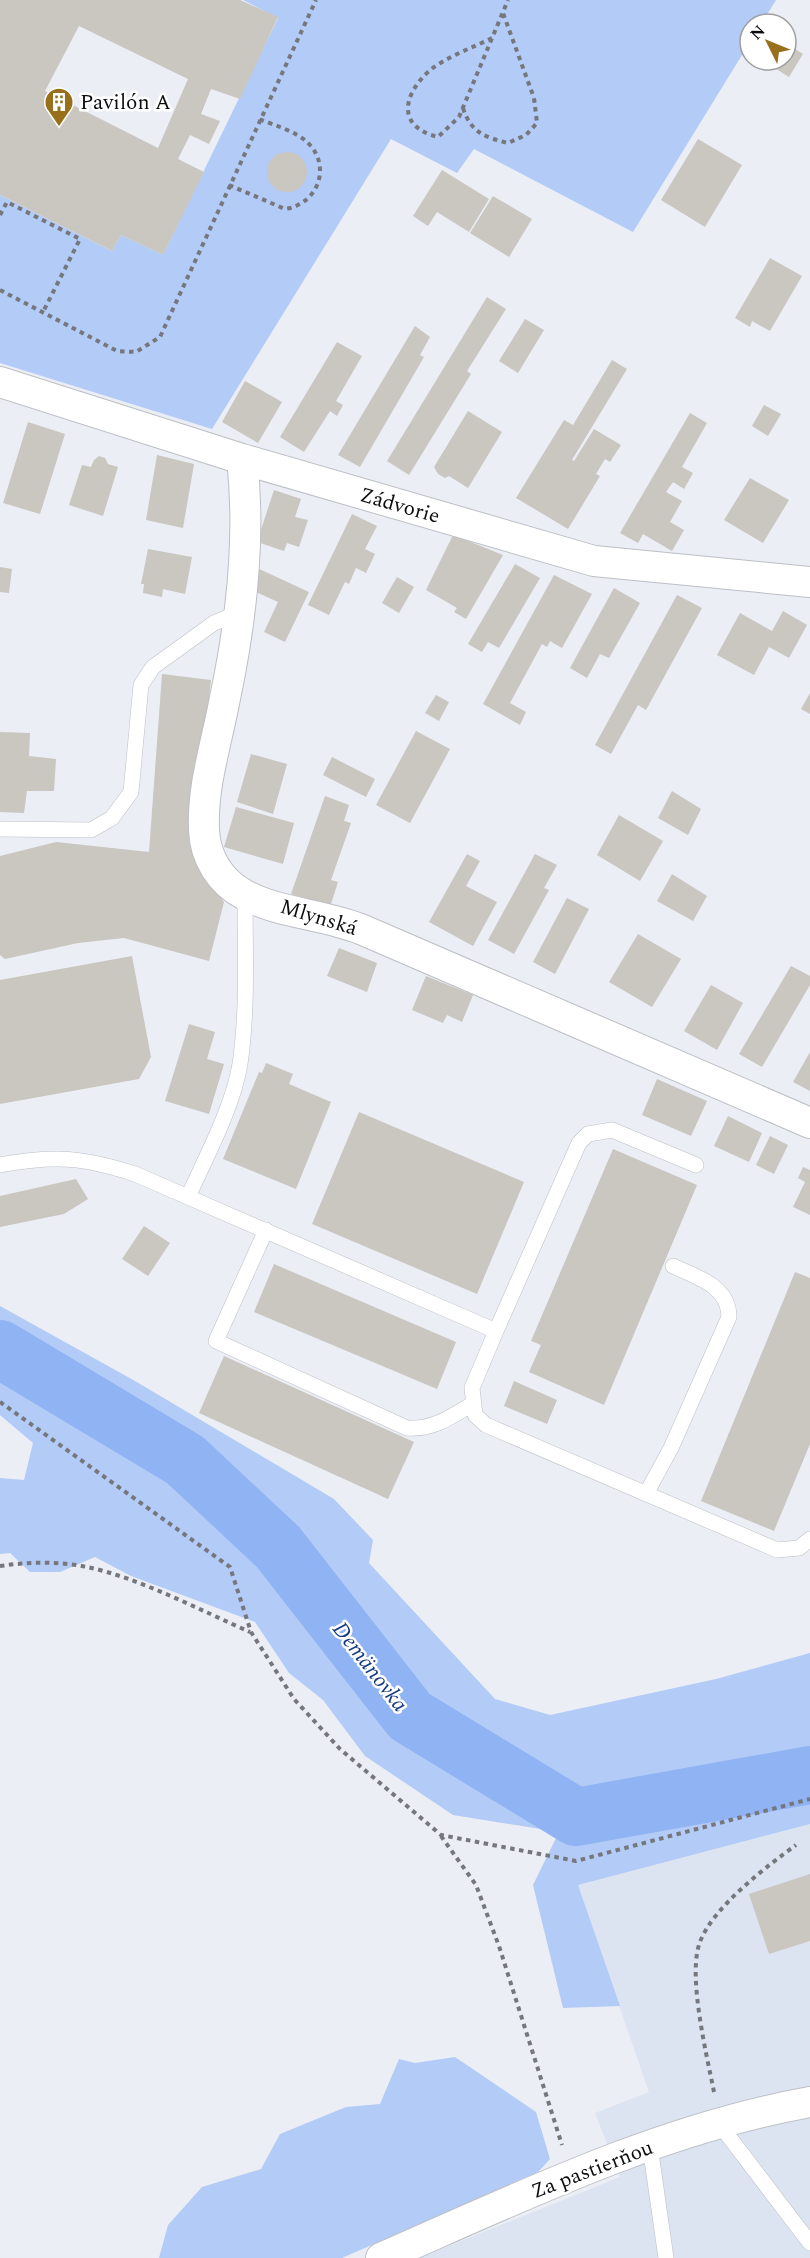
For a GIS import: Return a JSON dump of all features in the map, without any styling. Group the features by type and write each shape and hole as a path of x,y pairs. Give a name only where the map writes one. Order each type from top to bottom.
{"street":[{"name":"Zádvorie","path":"0,382 242,459 594,561 810,582"},
{"name":"Mlynská","path":"242,459 246,493 238,613 225,702 206,794 204,830 207,850 215,868 225,880 245,895 358,928 568,1016 810,1123"},
{"name":"Za pastierňou","path":"381,2258 573,2174 650,2145 805,2100"}],"lane":[{"path":"0,829 91,830 112,818 131,792 141,685 153,666 214,623 238,613"},
{"path":"188,1197 228,1101 239,1066 243,1024 245,895"},
{"path":"696,1165 612,1130 588,1134 579,1143 472,1388 475,1415 486,1425 777,1550 799,1548 810,1539"},
{"path":"0,1165 35,1158 96,1161 135,1174 496,1331"},
{"path":"266,1230 216,1341 407,1428 422,1429 442,1422 472,1404"},
{"path":"646,1494 671,1448 729,1317 729,1307 717,1288 673,1266"},
{"path":"720,2125 810,2243"},
{"path":"650,2145 666,2258"}],"path":[{"path":"0,290 117,351 136,352 160,337 316,0"},
{"path":"492,38 429,71 412,93 408,108 410,123 421,132 438,137 459,117 508,0"},
{"path":"463,108 467,122 476,130 508,143 526,135 537,123 534,98 502,13"},
{"path":"229,185 285,209 308,200 317,188 320,164 313,149 301,137 260,119"},
{"path":"0,215 7,202 80,240 43,312"},
{"path":"0,1402 230,1567 251,1632 294,1699 340,1749 441,1835 476,1885 499,1946 553,2121 573,2174"},
{"path":"0,1566 27,1562 87,1567 131,1582 251,1632"},
{"path":"441,1835 576,1861 810,1798"},
{"path":"720,2125 701,2021 697,1966 699,1943 706,1928 756,1874 796,1845"}],"shaded area":[{"path":"243,0 776,0 768,12 738,12 738,61 633,232 474,149 457,173 391,139 212,429 0,363 0,195 112,251 121,235 163,255 278,18"},
{"path":"0,1306 135,1381 334,1499 373,1540 369,1563 495,1699 550,1715 716,1679 810,1653 810,1824 578,1885 620,2006 563,2008 533,1885 559,1832 453,1815 365,1756 323,1700 289,1673 255,1622 131,1576 95,1557 60,1572 30,1572 10,1553 0,1554 0,1478 24,1480 33,1443 0,1415"},
{"path":"810,1822 810,2258 419,2258 620,2177 595,2113 649,2092 577,1885"},
{"path":"455,2057 536,2112 550,2159 538,2172 342,2258 159,2258 168,2225 202,2187 261,2169 280,2134 346,2107 380,2104 399,2059 415,2063"}],"building":[{"name":"Pavilón A","path":"0,0 240,0 278,17 240,99 211,89 201,114 220,121 209,144 190,135 178,159 204,172 163,255 121,235 112,251 0,195","holes":["79,26 188,79 158,148 45,91"]},
{"path":"798,51 803,54 798,62"},
{"path":"781,72 792,72 789,77"},
{"path":"698,139 742,165 705,227 661,200"},
{"path":"287,152 301,158 307,172 301,186 287,192 273,186 267,172 273,158"},
{"path":"442,170 489,199 469,232 437,212 428,226 413,216"},
{"path":"493,196 532,219 509,257 470,233"},
{"path":"770,258 802,276 770,331 752,321 750,327 735,318"},
{"path":"487,297 506,309 467,371 471,374 409,475 387,461"},
{"path":"525,319 544,330 518,373 499,361"},
{"path":"415,326 430,337 420,355 424,357 360,467 338,455"},
{"path":"337,342 362,356 336,401 343,405 337,416 330,411 304,452 280,437"},
{"path":"612,360 627,369 572,460 574,461 594,429 621,445 610,462 605,459 596,474 600,476 568,529 516,498 564,420 573,425"},
{"path":"245,381 282,402 258,443 222,422"},
{"path":"764,405 781,414 768,436 752,426"},
{"path":"468,411 502,432 468,488 449,476 445,478 438,474 434,467"},
{"path":"690,413 707,423 682,467 693,473 684,489 673,482 666,492 682,501 670,522 684,530 672,551 643,534 638,543 620,533"},
{"path":"28,422 65,434 40,514 3,503"},
{"path":"157,455 194,464 183,528 146,520"},
{"path":"99,456 105,458 108,464 118,467 103,516 69,505 82,465 91,467"},
{"path":"750,478 789,500 763,543 724,520"},
{"path":"274,490 301,499 295,517 308,520 299,547 287,543 284,551 257,542"},
{"path":"352,514 377,526 365,549 375,554 366,573 356,568 349,584 345,582 329,615 308,605"},
{"path":"453,535 503,555 466,619 454,612 457,608 426,590"},
{"path":"148,549 192,557 185,594 163,589 162,597 143,593 144,584 141,584"},
{"path":"515,564 540,578 499,648 488,642 482,652 468,644"},
{"path":"0,567 12,569 9,593 0,592"},
{"path":"257,568 309,592 285,642 264,632 278,602 256,592"},
{"path":"554,575 592,594 562,648 550,641 547,647 542,644 510,703 526,712 520,725 483,704"},
{"path":"397,577 414,587 399,613 382,603"},
{"path":"614,588 640,603 609,658 600,654 587,678 570,668"},
{"path":"677,595 702,608 646,710 638,705 611,754 595,745"},
{"path":"783,611 807,625 789,658 769,647 754,675 717,655 740,613 772,631"},
{"path":"162,674 211,680 193,856 224,902 209,961 124,938 78,943 5,959 0,955 0,856 56,842 149,852"},
{"path":"810,693 810,714 801,709"},
{"path":"436,695 449,702 439,721 425,713"},
{"path":"416,731 450,749 410,823 376,805"},
{"path":"0,732 30,733 29,756 56,759 54,791 27,791 24,813 0,812"},
{"path":"251,754 287,764 273,814 237,802"},
{"path":"332,757 375,779 366,797 323,775"},
{"path":"672,791 701,809 688,835 658,818"},
{"path":"325,796 349,805 344,821 351,823 331,880 338,882 330,907 291,894"},
{"path":"236,807 294,823 283,864 224,847"},
{"path":"619,815 663,841 640,881 597,855"},
{"path":"467,854 480,861 466,886 497,902 473,946 429,922"},
{"path":"535,854 557,865 544,888 549,890 514,954 488,940"},
{"path":"672,874 707,896 693,921 657,901"},
{"path":"567,898 589,909 555,974 533,962"},
{"path":"638,934 681,959 652,1007 609,982"},
{"path":"339,948 377,963 367,992 327,976"},
{"path":"132,956 151,1057 139,1079 0,1104 0,980"},
{"path":"791,966 810,976 810,985 762,1067 739,1054"},
{"path":"426,976 473,995 462,1022 447,1015 443,1023 412,1010"},
{"path":"711,985 743,1003 717,1050 684,1031"},
{"path":"189,1024 215,1032 207,1059 224,1064 209,1114 165,1101"},
{"path":"810,1052 810,1091 793,1082"},
{"path":"266,1063 293,1074 289,1084 331,1102 296,1189 223,1159 259,1072 262,1073"},
{"path":"657,1079 707,1101 691,1136 642,1115"},
{"path":"359,1112 524,1182 477,1294 312,1224"},
{"path":"728,1116 762,1133 749,1162 714,1146"},
{"path":"770,1136 788,1145 774,1174 756,1165"},
{"path":"613,1149 697,1185 604,1405 529,1372 541,1345 531,1341"},
{"path":"803,1167 810,1170 810,1215 793,1207 805,1182 798,1178"},
{"path":"76,1179 88,1199 64,1214 0,1227 0,1196"},
{"path":"144,1226 170,1243 148,1276 122,1259"},
{"path":"274,1264 456,1342 437,1389 254,1312"},
{"path":"795,1272 810,1278 810,1444 774,1531 701,1501"},
{"path":"224,1356 414,1442 388,1499 199,1413"},
{"path":"514,1381 557,1400 547,1424 504,1406"},
{"path":"810,1874 810,1941 769,1954 749,1894"}],"waterway":[{"name":"Demänovka","path":"0,1349 185,1460 278,1547 410,1716 576,1817 810,1775"}],"place":[{"name":"Pavilón A","path":"59,128"}]}
